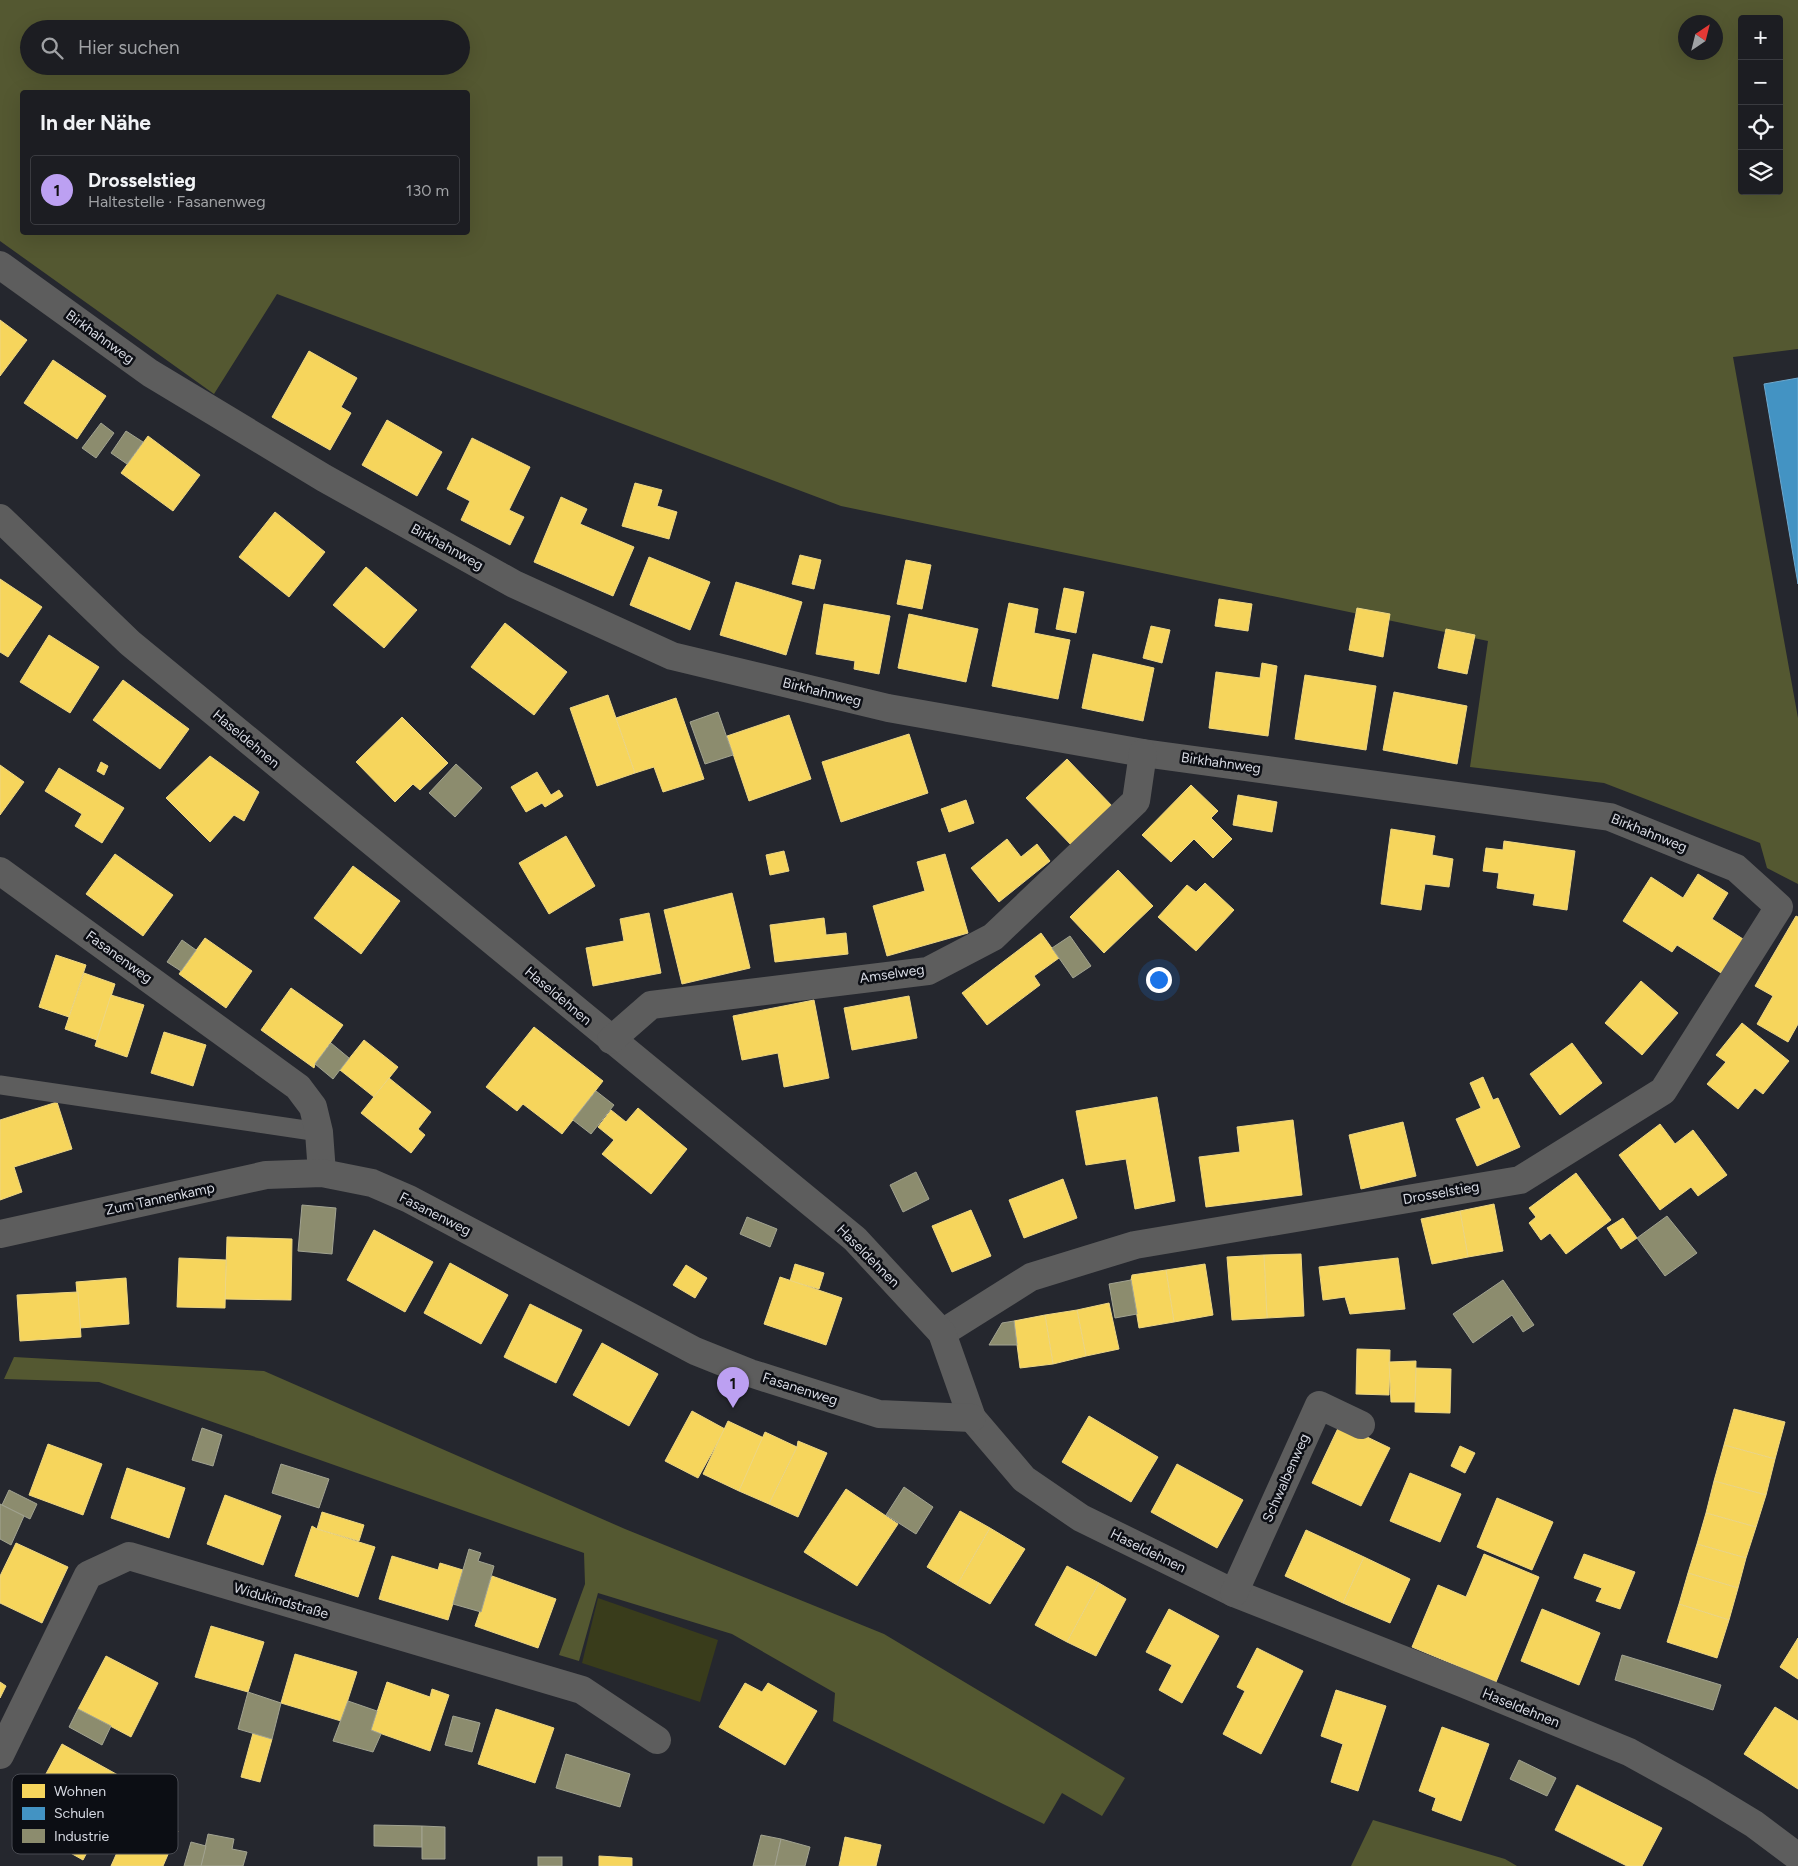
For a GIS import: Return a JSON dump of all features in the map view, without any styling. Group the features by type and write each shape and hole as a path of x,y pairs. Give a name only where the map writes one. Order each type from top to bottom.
{"street":[{"name":"Birkhahnweg","path":"0,265 150,373 324,478 514,584 672,656 888,708 1143,753 1610,817 1736,868"},
{"name":"Haseldehnen","path":"0,518 130,644 855,1239 942,1333 972,1418 1024,1479 1081,1518 1234,1593 1462,1683 1629,1752 1698,1790 1754,1824 1798,1857"},
{"name":"Amselweg","path":"611,1040 651,1005 928,971 993,937 1136,801 1143,753"},
{"name":"Drosselstieg","path":"942,1333 1031,1277 1135,1245 1520,1180 1663,1091 1779,907 1736,868"},
{"name":"Fasanenweg","path":"0,871 298,1087 313,1107 319,1132 322,1173 372,1183 409,1199 695,1352 750,1373 878,1414 972,1418"},
{"name":"Zum Tannenkamp","path":"0,1234 266,1176 322,1173"},
{"name":"Schwalbenweg","path":"1234,1593 1319,1405 1360,1426"},
{"name":"Widukindstraße","path":"0,1755 88,1575 129,1556 582,1690 657,1740"}],"lane":[{"path":"0,1085 319,1132"}],"green space":[{"path":"0,0 1798,0 1798,349 1733,357 1798,718 1798,884 1767,868 1760,843 1604,783 1470,767 1488,641 841,506 277,294 214,394 0,241"},
{"path":"14,1357 264,1371 625,1529 884,1634 1125,1778 1102,1816 1062,1793 1044,1824 833,1721 835,1693 732,1634 598,1593 579,1661 559,1655 585,1584 584,1553 99,1382 4,1379"},
{"path":"598,1598 718,1640 700,1702 582,1663"},
{"path":"1373,1820 1505,1859 1517,1866 1351,1866"}],"building: Wohnen":[{"path":"0,320 27,340 0,376"},
{"path":"309,351 357,378 341,407 351,413 330,450 272,417"},
{"path":"53,360 106,396 77,439 24,403"},
{"path":"387,420 442,452 417,496 362,465"},
{"path":"148,436 200,475 173,511 121,473"},
{"path":"472,438 530,467 509,510 524,517 510,545 461,520 470,501 447,489"},
{"path":"635,483 662,490 657,506 677,512 669,539 622,526"},
{"path":"561,497 587,509 580,524 634,547 613,596 534,562"},
{"path":"275,512 325,552 289,597 239,557"},
{"path":"800,555 821,560 814,589 792,584"},
{"path":"649,557 710,582 690,630 630,605"},
{"path":"906,560 931,565 922,609 897,604"},
{"path":"366,567 417,610 384,648 333,605"},
{"path":"0,579 42,607 8,657 0,652"},
{"path":"736,582 802,602 786,655 720,635"},
{"path":"1064,588 1084,592 1076,633 1056,629"},
{"path":"1219,599 1252,604 1248,631 1215,626"},
{"path":"1009,603 1038,609 1034,633 1070,640 1058,699 992,686"},
{"path":"824,604 890,616 879,674 854,669 855,661 816,654"},
{"path":"1357,608 1390,614 1383,657 1349,650"},
{"path":"909,614 978,629 966,682 898,668"},
{"path":"505,623 567,672 534,715 471,667"},
{"path":"1151,626 1170,630 1162,663 1143,658"},
{"path":"1446,629 1475,635 1467,674 1438,668"},
{"path":"49,635 99,667 70,713 20,682"},
{"path":"1093,654 1154,668 1143,721 1082,708"},
{"path":"1262,663 1277,666 1268,736 1209,728 1216,672 1260,678"},
{"path":"1305,675 1376,686 1366,750 1295,739"},
{"path":"123,680 189,729 160,769 93,720"},
{"path":"1394,692 1467,706 1457,764 1383,750"},
{"path":"608,695 635,773 597,786 570,708"},
{"path":"676,698 704,779 663,792 654,767 635,773 616,718"},
{"path":"789,715 811,779 749,801 727,736"},
{"path":"402,717 448,763 420,790 413,784 395,802 356,762"},
{"path":"909,734 928,793 841,822 822,762"},
{"path":"210,756 259,792 244,821 234,815 210,842 166,798"},
{"path":"1067,759 1114,808 1073,847 1026,798"},
{"path":"101,762 108,766 104,775 97,771"},
{"path":"0,765 24,782 0,815"},
{"path":"59,768 124,808 102,843 75,826 82,814 45,791"},
{"path":"537,772 551,795 559,790 563,796 545,807 542,803 526,812 511,787"},
{"path":"1191,785 1218,811 1211,818 1232,839 1213,858 1194,839 1171,862 1142,835"},
{"path":"1238,795 1277,802 1272,832 1233,825"},
{"path":"966,800 974,823 949,832 941,809"},
{"path":"1391,829 1435,836 1432,855 1453,859 1449,887 1425,884 1421,910 1381,904"},
{"path":"566,836 595,886 549,914 519,863"},
{"path":"1007,839 1021,857 1037,844 1050,861 999,902 971,868"},
{"path":"1504,841 1575,851 1567,910 1533,905 1535,894 1497,888 1499,873 1483,871 1486,848 1503,850"},
{"path":"784,851 789,871 770,875 766,855"},
{"path":"115,854 173,895 143,936 86,894"},
{"path":"945,854 968,933 887,956 873,906 925,891 917,862"},
{"path":"353,866 400,901 361,954 314,918"},
{"path":"1118,870 1153,906 1104,953 1070,917"},
{"path":"1698,874 1728,893 1712,919 1743,939 1721,973 1677,945 1672,952 1623,921 1651,877 1683,898"},
{"path":"1205,883 1234,910 1196,951 1158,917 1187,885 1196,892"},
{"path":"732,893 750,968 682,984 664,910"},
{"path":"649,913 661,973 593,986 586,948 624,941 620,919"},
{"path":"1796,916 1798,917 1798,1024 1788,1042 1757,1024 1773,996 1755,986"},
{"path":"824,918 826,935 846,933 848,954 775,962 770,925"},
{"path":"1041,933 1059,958 1034,976 1040,985 987,1025 962,993"},
{"path":"205,938 252,971 226,1008 179,974"},
{"path":"56,955 86,965 69,1017 39,1007"},
{"path":"84,973 115,984 97,1040 65,1029"},
{"path":"1641,981 1678,1013 1642,1055 1605,1023"},
{"path":"291,988 343,1025 314,1068 261,1030"},
{"path":"111,995 144,1005 127,1057 95,1046"},
{"path":"909,996 917,1038 852,1050 844,1008"},
{"path":"814,1000 829,1078 784,1087 778,1053 742,1060 733,1016"},
{"path":"1742,1023 1789,1061 1763,1094 1755,1088 1738,1109 1707,1084 1726,1062 1716,1055"},
{"path":"534,1027 603,1081 562,1134 523,1104 517,1111 486,1087"},
{"path":"164,1032 206,1045 193,1086 151,1073"},
{"path":"364,1040 398,1067 374,1097 340,1070"},
{"path":"1572,1043 1602,1083 1560,1115 1530,1074"},
{"path":"1483,1077 1493,1100 1498,1098 1520,1147 1477,1166 1456,1119 1481,1108 1470,1083"},
{"path":"389,1078 431,1112 418,1129 425,1135 411,1153 361,1113"},
{"path":"1157,1097 1175,1201 1135,1209 1126,1159 1086,1165 1076,1111"},
{"path":"57,1102 72,1149 14,1167 22,1192 0,1200 0,1120"},
{"path":"638,1108 687,1149 651,1194 602,1154 614,1140 598,1127 611,1110 626,1122"},
{"path":"1293,1120 1302,1195 1206,1207 1199,1157 1240,1152 1237,1127"},
{"path":"1403,1122 1416,1176 1361,1189 1349,1135"},
{"path":"1660,1124 1675,1144 1693,1130 1727,1175 1698,1196 1691,1187 1660,1210 1619,1155"},
{"path":"1576,1173 1611,1220 1566,1254 1550,1233 1541,1240 1529,1223 1536,1217 1529,1208"},
{"path":"1063,1179 1077,1218 1024,1238 1009,1200"},
{"path":"1494,1204 1503,1251 1468,1257 1460,1211"},
{"path":"971,1210 991,1256 952,1272 932,1226"},
{"path":"1460,1211 1468,1257 1432,1264 1421,1219"},
{"path":"1623,1218 1637,1238 1621,1249 1607,1228"},
{"path":"374,1230 433,1262 405,1312 347,1280"},
{"path":"227,1237 292,1239 291,1300 225,1299"},
{"path":"1301,1254 1304,1316 1267,1318 1264,1255"},
{"path":"1264,1255 1267,1318 1232,1320 1227,1257"},
{"path":"179,1258 226,1260 225,1308 177,1307"},
{"path":"1398,1258 1405,1309 1350,1314 1345,1297 1323,1300 1319,1267"},
{"path":"450,1263 508,1295 481,1344 424,1313"},
{"path":"795,1264 824,1273 819,1289 790,1281"},
{"path":"1205,1264 1213,1315 1174,1322 1166,1270"},
{"path":"686,1265 707,1278 695,1298 673,1285"},
{"path":"1166,1270 1174,1322 1139,1328 1131,1280 1132,1275"},
{"path":"780,1277 842,1298 826,1345 764,1324"},
{"path":"126,1278 129,1324 80,1328 76,1282"},
{"path":"78,1292 81,1337 20,1341 17,1295"},
{"path":"1109,1303 1119,1349 1086,1356 1077,1310"},
{"path":"530,1304 582,1330 556,1383 504,1357"},
{"path":"1077,1310 1086,1356 1053,1364 1045,1315"},
{"path":"1045,1315 1053,1364 1020,1368 1014,1321"},
{"path":"602,1343 658,1374 629,1426 573,1395"},
{"path":"1357,1349 1390,1350 1389,1395 1356,1394"},
{"path":"1416,1361 1415,1402 1391,1402 1389,1362"},
{"path":"1416,1368 1451,1369 1450,1413 1415,1412"},
{"path":"1734,1409 1785,1422 1775,1459 1724,1445"},
{"path":"692,1411 725,1429 698,1478 665,1461"},
{"path":"1089,1416 1158,1457 1131,1502 1062,1462"},
{"path":"728,1421 764,1438 739,1491 703,1474"},
{"path":"1340,1424 1390,1448 1361,1506 1312,1483"},
{"path":"765,1432 797,1447 769,1504 739,1491"},
{"path":"798,1441 827,1453 798,1517 769,1504 797,1447"},
{"path":"48,1444 102,1464 83,1515 29,1495"},
{"path":"1724,1445 1775,1459 1766,1495 1714,1481"},
{"path":"1460,1446 1475,1453 1465,1473 1451,1466"},
{"path":"1177,1464 1243,1500 1217,1548 1151,1512"},
{"path":"127,1468 185,1488 169,1538 111,1518"},
{"path":"1410,1473 1461,1494 1440,1542 1390,1521"},
{"path":"1714,1481 1766,1495 1756,1527 1706,1513"},
{"path":"846,1489 898,1524 857,1586 804,1552"},
{"path":"225,1495 281,1516 263,1565 207,1544"},
{"path":"1497,1498 1553,1522 1532,1570 1477,1547"},
{"path":"960,1511 990,1528 957,1585 927,1567"},
{"path":"322,1512 364,1525 359,1541 317,1529"},
{"path":"1706,1513 1756,1527 1746,1558 1697,1544"},
{"path":"312,1526 375,1547 358,1597 295,1576"},
{"path":"990,1528 1025,1549 990,1604 957,1585"},
{"path":"1306,1530 1364,1557 1343,1603 1285,1576"},
{"path":"16,1543 68,1567 42,1623 0,1603 0,1576"},
{"path":"1697,1544 1746,1558 1738,1588 1688,1573"},
{"path":"1484,1554 1539,1577 1496,1682 1412,1647 1438,1585 1466,1597"},
{"path":"1584,1554 1635,1572 1620,1609 1596,1601 1602,1588 1574,1578"},
{"path":"392,1556 438,1570 440,1563 463,1570 448,1620 379,1599"},
{"path":"1364,1557 1410,1579 1390,1623 1343,1603"},
{"path":"1067,1566 1099,1583 1067,1642 1035,1625"},
{"path":"1688,1573 1738,1588 1729,1620 1679,1604"},
{"path":"492,1576 556,1599 538,1648 475,1626"},
{"path":"1099,1583 1126,1599 1096,1656 1067,1642"},
{"path":"1679,1604 1729,1620 1717,1658 1667,1642"},
{"path":"1169,1609 1219,1636 1182,1703 1159,1690 1172,1665 1146,1652"},
{"path":"1542,1609 1600,1633 1579,1685 1521,1661"},
{"path":"211,1626 264,1642 248,1692 195,1677"},
{"path":"1798,1638 1798,1679 1780,1667"},
{"path":"1257,1648 1303,1671 1261,1754 1223,1734 1245,1691 1237,1687"},
{"path":"295,1654 357,1672 341,1721 281,1703"},
{"path":"106,1656 158,1683 131,1737 78,1709"},
{"path":"0,1682 6,1686 0,1698"},
{"path":"387,1682 430,1697 432,1689 449,1695 430,1751 371,1730"},
{"path":"745,1683 762,1692 768,1683 817,1711 785,1765 719,1727"},
{"path":"1336,1690 1386,1706 1358,1791 1331,1782 1343,1744 1321,1736"},
{"path":"1775,1707 1798,1721 1798,1789 1744,1754"},
{"path":"496,1709 554,1728 535,1783 478,1764"},
{"path":"1442,1727 1489,1744 1461,1821 1432,1810 1436,1798 1419,1791"},
{"path":"253,1733 272,1739 260,1782 241,1777"},
{"path":"62,1744 116,1774 46,1774"},
{"path":"1577,1785 1662,1828 1642,1866 1627,1866 1555,1830"},
{"path":"845,1837 881,1845 876,1866 839,1866"},
{"path":"72,1854 86,1854 83,1860"},
{"path":"116,1854 168,1854 163,1866 111,1866"},
{"path":"599,1856 632,1858 632,1866 599,1866"}],"building: Schulen":[{"path":"1798,378 1798,584 1764,384"}],"building: Industrie":[{"path":"101,423 114,433 96,458 82,448"},
{"path":"126,431 143,442 127,464 111,453"},
{"path":"718,712 733,755 705,764 690,722"},
{"path":"456,764 482,788 455,817 429,793"},
{"path":"1070,936 1091,966 1073,978 1052,948"},
{"path":"182,940 196,950 181,971 167,962"},
{"path":"331,1043 349,1058 333,1079 315,1064"},
{"path":"596,1091 614,1105 591,1134 573,1120"},
{"path":"916,1172 929,1199 903,1212 890,1185"},
{"path":"302,1205 336,1208 332,1254 298,1251"},
{"path":"1667,1216 1697,1253 1665,1276 1637,1238"},
{"path":"747,1217 777,1229 770,1247 740,1234"},
{"path":"1131,1280 1137,1314 1115,1318 1109,1284"},
{"path":"1503,1280 1534,1325 1523,1332 1512,1315 1473,1343 1453,1314"},
{"path":"1014,1321 1017,1345 989,1345 1002,1323"},
{"path":"202,1428 222,1435 213,1466 192,1460"},
{"path":"281,1464 329,1479 319,1508 272,1493"},
{"path":"904,1487 933,1507 916,1534 886,1515"},
{"path":"9,1490 37,1504 30,1519 2,1505"},
{"path":"0,1504 24,1516 11,1545 0,1539"},
{"path":"469,1549 481,1553 478,1561 494,1566 481,1612 453,1604"},
{"path":"1622,1655 1721,1685 1713,1710 1615,1680"},
{"path":"248,1692 281,1703 272,1739 238,1729"},
{"path":"348,1701 377,1711 371,1730 381,1734 373,1752 333,1741"},
{"path":"78,1709 111,1726 102,1745 69,1727"},
{"path":"453,1716 480,1723 472,1752 445,1745"},
{"path":"566,1754 630,1774 620,1807 556,1788"},
{"path":"1519,1760 1556,1778 1547,1796 1510,1779"},
{"path":"374,1825 422,1826 422,1847 374,1846"},
{"path":"422,1826 445,1827 445,1859 422,1859"},
{"path":"208,1834 234,1839 232,1849 247,1852 243,1866 201,1866"},
{"path":"761,1835 781,1839 775,1866 753,1866"},
{"path":"781,1839 810,1847 805,1866 775,1866"},
{"path":"191,1842 206,1846 201,1866 184,1866"},
{"path":"538,1857 562,1857 562,1866 538,1866"}],"place":[{"name":"Drosselstieg","path":"733,1408"}]}
